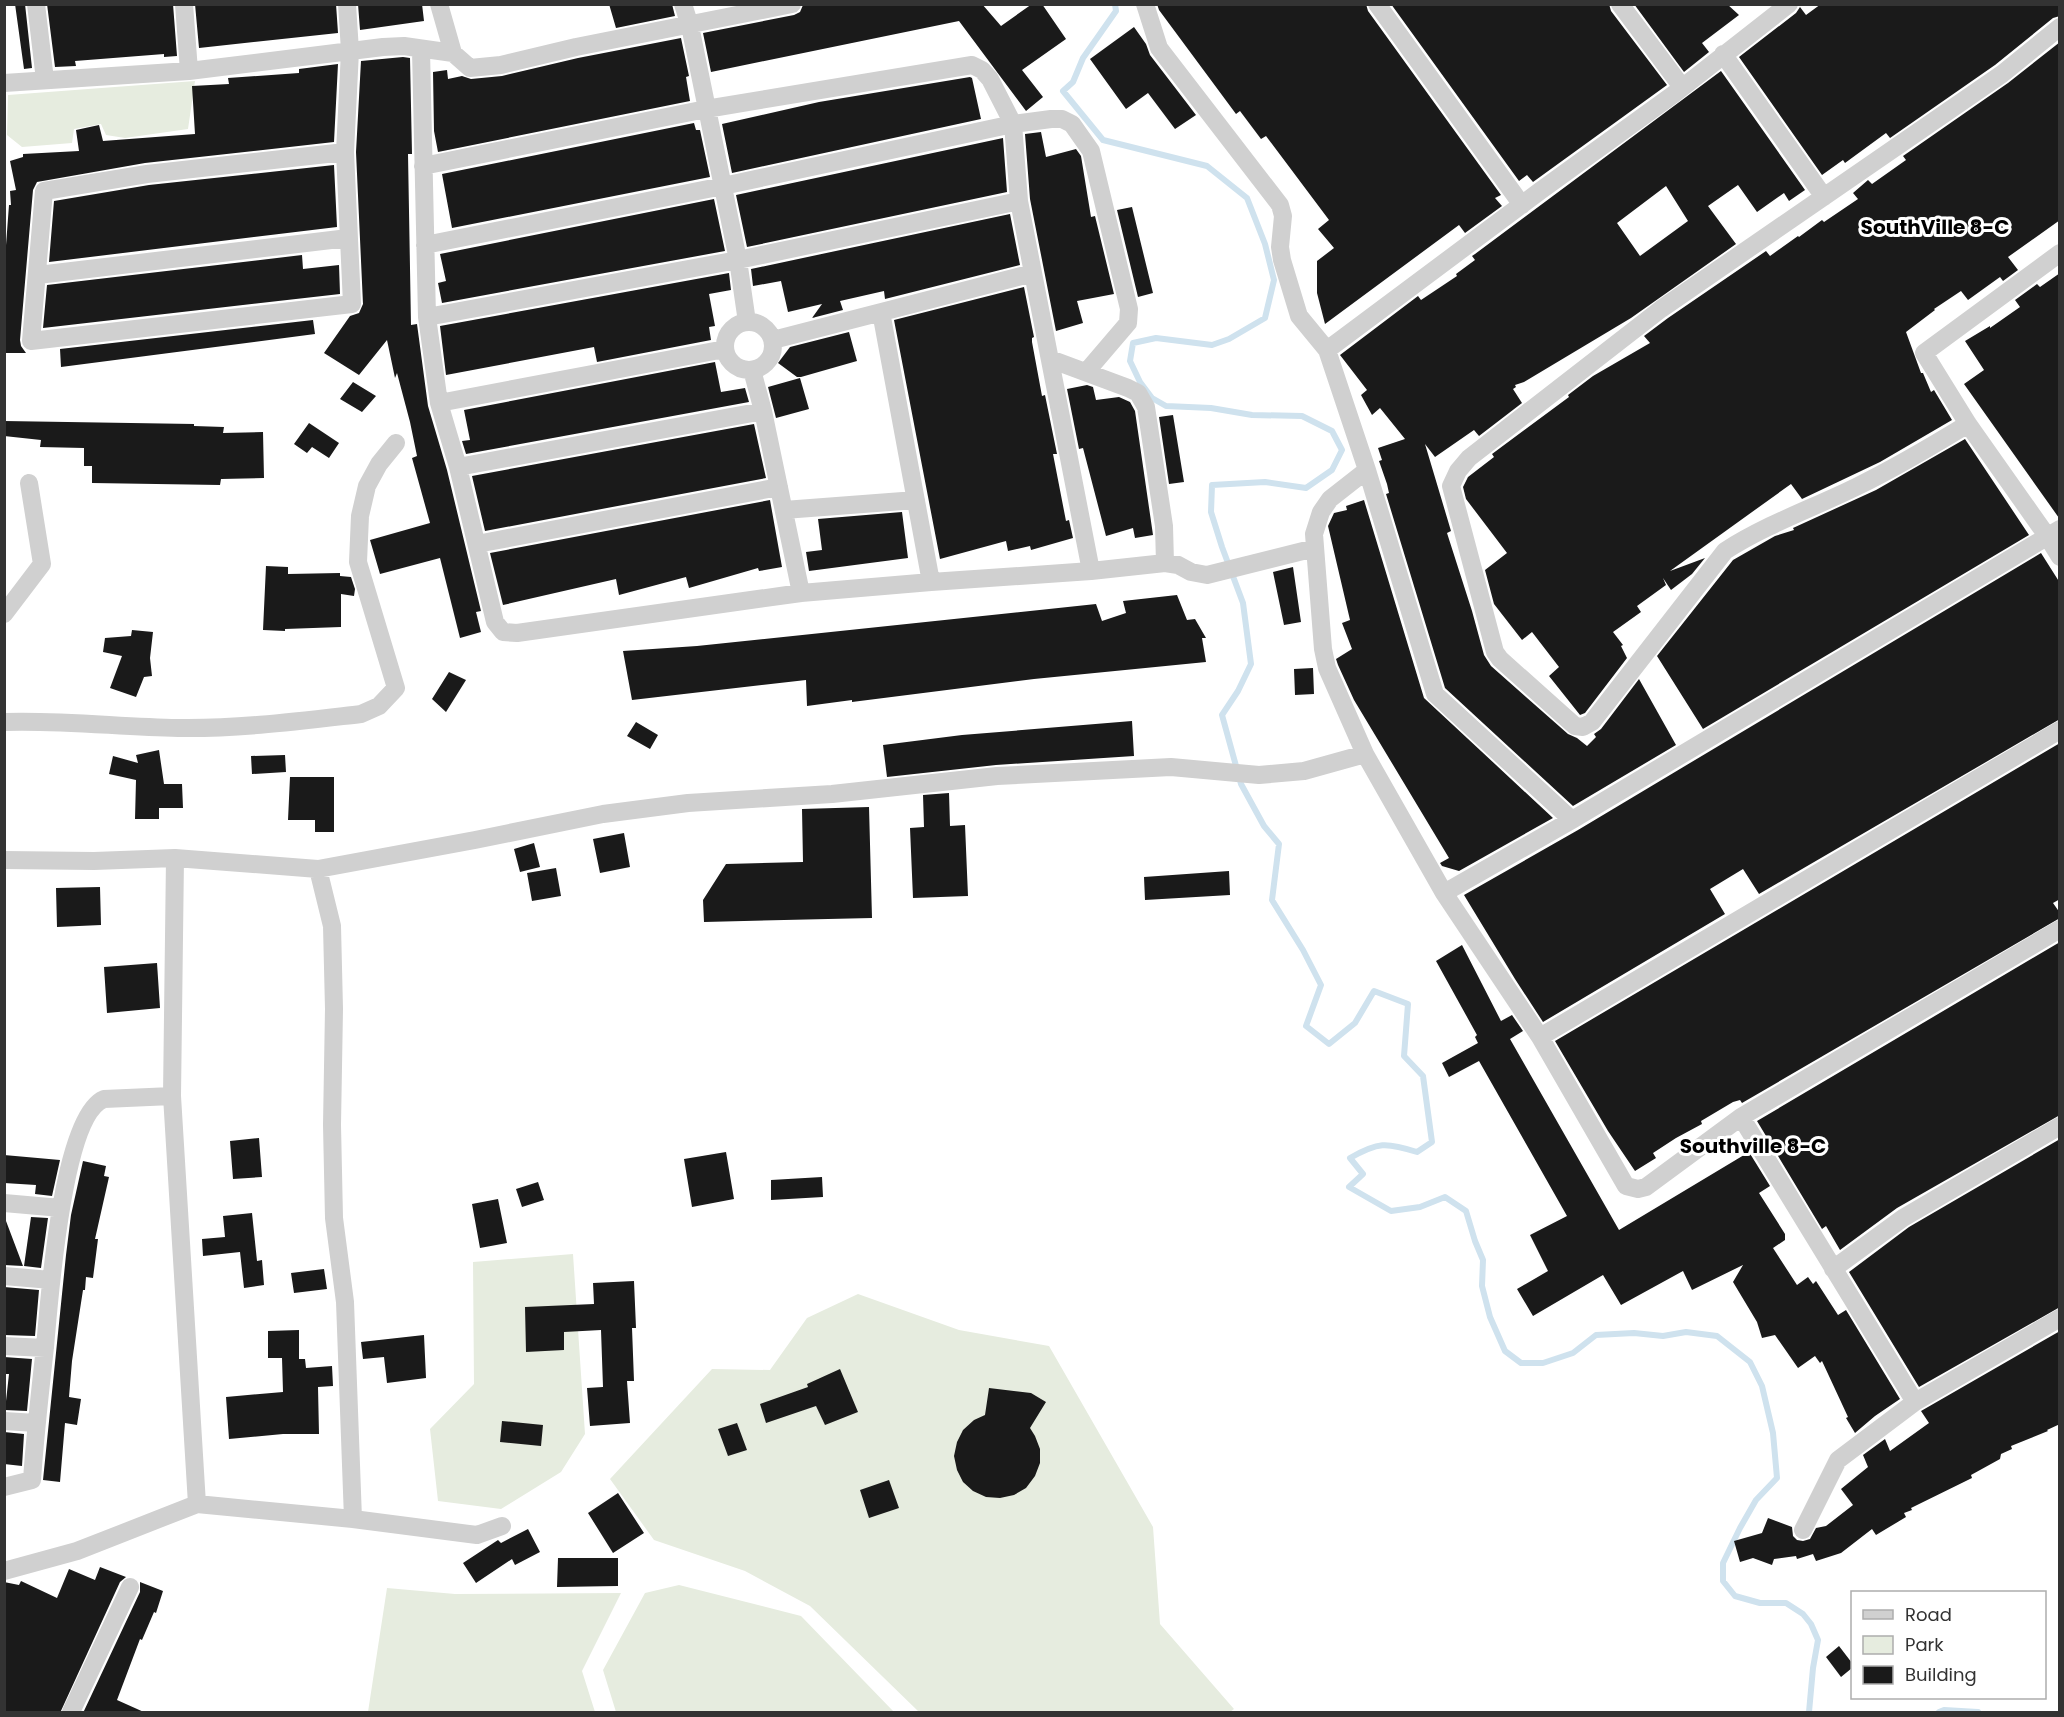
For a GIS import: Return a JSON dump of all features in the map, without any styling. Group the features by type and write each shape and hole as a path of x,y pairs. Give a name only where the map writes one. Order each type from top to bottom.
{"street":[{"path":"36,4 45,80"},
{"path":"183,4 189,71"},
{"path":"345,152 147,174 44,191 32,341 352,304 345,152 350,51 346,4"},
{"path":"439,4 453,53 470,68 501,65 576,47 792,4"},
{"path":"683,4 690,26 738,260 747,322"},
{"path":"1145,4 1159,48 1280,205 1283,216 1280,247 1282,260 1299,316 1327,350 1367,470 1435,694 1572,820"},
{"path":"1377,4 1522,205"},
{"path":"1620,4 1682,87"},
{"path":"1327,350 1682,87 1789,4"},
{"path":"1968,424 1857,487 1725,551 1592,722 1583,727 1575,726 1495,652 1451,486 1458,471 1469,458 1661,309 2002,74 2060,27"},
{"path":"4,83 189,71 404,46 453,53"},
{"path":"421,50 427,317 439,403 458,467 495,622 503,632 517,633 801,593 1091,571 1165,563 1207,575 1315,548"},
{"path":"1723,54 1824,197"},
{"path":"423,166 706,109 972,65 982,70 990,79 1013,124 1019,201 1091,571"},
{"path":"425,244 723,186 1013,124 1062,119 1072,124 1090,151 1129,309 1128,323 1086,371"},
{"path":"427,317 738,260 1019,201"},
{"path":"38,275 348,238"},
{"path":"2060,253 1924,353 1968,424 2053,532 2060,557"},
{"path":"773,340 1033,273"},
{"path":"881,312 931,582"},
{"path":"747,322 763,326 773,340 773,350 769,359 762,366 752,370 734,365 725,349 730,331 747,322"},
{"path":"439,403 725,349"},
{"path":"1050,359 1138,393 1146,407 1164,526 1165,563"},
{"path":"752,370 763,411 801,593"},
{"path":"458,467 763,411"},
{"path":"4,722 51,721 178,728 228,727 361,714 379,706 396,688 358,562 360,516 367,486 379,464 396,443"},
{"path":"1367,470 1330,499 1322,512 1314,534 1323,649 1327,668 1365,754 1444,893 1540,1037 1626,1186 1646,1187 1741,1117 2060,929"},
{"path":"4,614 42,564 29,483"},
{"path":"477,544 779,487"},
{"path":"784,510 916,500"},
{"path":"1444,893 1572,820 2053,532"},
{"path":"1540,1037 2060,730"},
{"path":"4,860 94,861 175,858 318,869 603,814 688,803 832,794 997,776 1171,767 1259,776 1304,771 1365,754"},
{"path":"175,858 172,1096 197,1504"},
{"path":"318,869 332,926 334,1218 345,1302 353,1519"},
{"path":"4,1487 32,1479 51,1280 61,1208 80,1134 90,1111 98,1102 172,1096"},
{"path":"1741,1117 1915,1402"},
{"path":"1833,1269 1903,1218 2060,1126"},
{"path":"4,1203 61,1208"},
{"path":"4,1276 51,1280"},
{"path":"1803,1530 1838,1460 1915,1402 2060,1318"},
{"path":"4,1346 45,1348"},
{"path":"4,1421 36,1423"},
{"path":"4,1571 77,1551 197,1504 353,1519 477,1535 502,1526"},
{"path":"71,1713 130,1587"}],"green space":[{"path":"195,81 188,129 125,138 106,135 101,124 74,129 72,143 22,147 7,135 8,95"},
{"path":"573,1254 585,1434 561,1472 501,1509 438,1501 430,1429 474,1384 473,1262"},
{"path":"858,1294 959,1330 1049,1346 1153,1527 1160,1624 1234,1709 1230,1712 919,1712 810,1606 745,1571 654,1540 610,1479 712,1369 770,1370 807,1318"},
{"path":"679,1585 801,1616 894,1712 616,1712 603,1670 645,1593"},
{"path":"387,1588 455,1594 621,1593 582,1671 595,1712 368,1712"}],"building":[{"path":"15,4 25,4 32,68 24,69"},
{"path":"47,4 173,4 177,56 164,57 164,54 75,61 76,66 55,67"},
{"path":"195,4 336,4 338,33 199,48"},
{"path":"358,4 422,4 424,21 360,30"},
{"path":"609,4 672,4 675,16 616,28"},
{"path":"805,4 982,4 1001,26 1032,4 1042,4 1066,39 1022,70 1043,97 1026,111 959,21 711,72 703,33 794,15 800,12"},
{"path":"1157,4 1366,4 1368,11 1501,195 1495,198 1502,206 1465,233 1459,225 1325,324 1317,293 1317,261 1334,248 1318,229 1329,220 1266,136 1261,139 1240,111 1236,114 1159,10"},
{"path":"1391,4 1609,4 1611,11 1667,85 1533,182 1527,175 1519,181"},
{"path":"1634,4 1727,4 1739,15 1702,43 1709,52 1684,72"},
{"path":"1821,4 2060,4 2060,16 2053,18 1995,65 1890,138 1886,133 1845,163 1843,160 1822,175 1739,57 1796,13 1800,7 1806,15"},
{"path":"1134,27 1146,44 1150,55 1196,115 1175,129 1148,93 1126,109 1090,59"},
{"path":"681,38 689,76 686,77 690,101 438,152 434,131 433,72 447,70 448,79 462,76 471,79 502,76 578,58"},
{"path":"2060,42 2060,220 2008,257 2018,270 2003,281 2000,277 1968,300 1961,291 1906,332 1921,373 1931,392 1934,390 1952,420 1880,462 1802,499 1791,484 1670,571 1705,558 1692,574 1671,590 1663,578 1666,585 1637,606 1641,612 1613,632 1623,645 1621,646 1627,658 1585,713 1580,715 1549,676 1559,667 1532,632 1522,640 1494,604 1485,570 1507,553 1466,499 1463,487 1468,477 1494,457 1492,454 1569,397 1568,395 1593,376 1650,343 1644,336 1668,318 1766,251 1770,256 1822,220 1824,222 1858,199 1853,193 1868,180 1872,184 1906,160 1903,156 2008,83"},
{"path":"410,58 412,154 408,154 411,325 417,324 428,406 447,470 481,611 476,612 481,632 460,638 440,558 380,574 370,540 430,523 412,458 417,456 410,422 397,373 395,378 387,340 359,375 324,353 350,316 359,313 363,304 356,152 361,61"},
{"path":"338,64 334,142 145,163 37,182 33,190 20,340 26,353 4,353 4,272 9,205 11,205 10,191 16,190 10,161 23,157 23,154 79,151 76,130 99,125 103,141 195,134 192,86 229,84 228,78 299,73 299,69"},
{"path":"1721,71 1805,190 1789,201 1784,193 1757,212 1738,185 1708,206 1736,244 1631,318 1524,382 1515,385 1513,389 1522,403 1479,436 1474,430 1435,457 1425,444 1451,531 1447,533 1484,655 1491,666 1568,734 1587,746 1596,737 1594,734 1601,729 1639,679 1676,745 1573,806 1445,688 1386,494 1389,493 1379,461 1382,460 1378,448 1405,439 1380,408 1372,415 1361,395 1367,390 1340,355 1418,296 1421,300 1457,276 1456,274 1475,260 1472,256","holes":["1666,186 1688,221 1640,256 1617,223"]},
{"path":"970,77 981,119 732,173 722,124 819,102"},
{"path":"694,123 696,130 700,130 710,177 452,228 442,174"},
{"path":"1041,132 1046,157 1076,149 1081,156 1091,217 1095,216 1114,294 1077,301 1083,323 1056,331 1030,199 1025,134"},
{"path":"1003,138 1007,192 747,247 736,195"},
{"path":"334,165 337,227 49,262 54,201 149,185"},
{"path":"714,199 725,251 442,303 438,283 446,281 440,254"},
{"path":"1132,207 1153,293 1138,297 1117,210"},
{"path":"1010,214 1020,265 885,299 884,291 840,301 843,310 812,318 822,304 788,312 781,281 753,286 751,269"},
{"path":"302,255 303,269 339,265 340,294 43,328 47,285"},
{"path":"729,273 731,290 709,294 715,326 709,327 711,340 597,362 594,347 446,375 440,326"},
{"path":"2060,273 2059,518 1964,384 1984,370 1965,341 1990,326 1990,328 2020,307 2015,300 2037,284 2040,287"},
{"path":"1024,287 1042,396 1045,395 1057,454 1053,454 1066,521 1069,520 1073,538 1031,550 1030,546 1008,551 1006,541 940,559 894,320"},
{"path":"313,320 315,334 61,367 60,349"},
{"path":"849,332 857,361 801,377 797,377 778,363 790,347"},
{"path":"715,362 721,392 745,388 749,402 466,454 462,441 470,440 464,410"},
{"path":"800,378 809,409 776,418 768,387"},
{"path":"353,382 376,396 362,412 340,399"},
{"path":"1087,385 1093,387 1096,400 1119,397 1130,402 1135,411 1153,535 1135,538 1133,528 1106,536 1083,448 1079,449 1067,389"},
{"path":"1173,415 1184,482 1169,484 1159,417"},
{"path":"4,421 194,424 194,426 224,427 223,433 263,432 264,478 221,479 220,485 92,483 92,466 84,466 84,448 40,447 41,440 4,436"},
{"path":"309,423 339,443 329,458 312,447 307,453 294,444"},
{"path":"754,424 766,478 485,531 472,476"},
{"path":"1965,439 2029,535 1703,729 1657,656 1733,560 1775,536 1794,530 1793,528 1876,490"},
{"path":"770,500 782,567 759,571 758,568 689,588 686,577 619,595 616,579 503,605 490,553"},
{"path":"1364,500 1424,698 1553,818 1459,871 1442,866 1440,863 1449,858 1354,700 1336,659 1352,649 1342,623 1350,620 1328,526 1334,513 1347,510 1346,506"},
{"path":"902,512 908,558 809,571 806,552 822,550 818,519"},
{"path":"2041,553 2060,583 2060,719 1759,894 1743,869 1710,889 1725,914 1543,1022 1464,895 1578,830"},
{"path":"266,566 288,567 288,574 340,573 340,576 351,577 355,589 354,596 341,594 341,627 285,629 285,631 263,630"},
{"path":"1293,567 1301,622 1284,625 1273,572"},
{"path":"1177,595 1187,620 1195,619 1206,638 1202,638 1206,662 1034,679 852,702 852,700 807,706 806,680 632,700 623,651 697,646 1096,604 1102,621 1126,613 1123,601"},
{"path":"132,630 153,632 150,658 152,676 144,677 136,697 110,688 122,656 103,652 105,638 131,636"},
{"path":"1313,668 1314,694 1295,695 1294,669"},
{"path":"449,672 466,680 446,712 432,699"},
{"path":"1132,721 1134,756 996,765 887,777 883,745 962,735"},
{"path":"636,722 658,735 650,749 627,736"},
{"path":"2060,743 2060,899 2053,903 2060,913 2060,918 1742,1103 1740,1100 1733,1102 1701,1121 1702,1124 1653,1153 1656,1158 1635,1171 1608,1131 1555,1041"},
{"path":"159,750 164,784 182,784 183,808 159,808 159,819 135,819 136,780 109,774 113,756 138,763 136,755"},
{"path":"285,755 286,772 252,774 251,756"},
{"path":"290,777 334,777 334,832 315,832 315,820 288,820"},
{"path":"949,793 950,826 965,825 968,896 913,898 910,828 924,827 923,795"},
{"path":"869,807 872,918 704,922 703,900 726,864 803,862 802,809"},
{"path":"624,833 630,867 600,873 593,839"},
{"path":"534,843 540,867 520,872 514,849"},
{"path":"556,868 561,896 532,901 527,873"},
{"path":"1229,871 1230,895 1145,900 1144,877"},
{"path":"100,887 101,925 57,927 56,888"},
{"path":"2060,942 2060,1115 1897,1208 1840,1250 1826,1226 1822,1229 1757,1121"},
{"path":"1462,945 1501,1021 1512,1015 1523,1031 1510,1039 1619,1230 1749,1152 1770,1186 1759,1193 1785,1234 1785,1240 1773,1248 1797,1285 1808,1277 1813,1284 1816,1281 1838,1315 1846,1310 1900,1399 1855,1433 1846,1418 1848,1417 1822,1361 1820,1363 1815,1356 1798,1368 1775,1335 1762,1338 1757,1322 1733,1282 1743,1265 1692,1290 1683,1271 1621,1305 1603,1275 1533,1316 1517,1289 1548,1271 1530,1235 1567,1216 1479,1061 1449,1077 1442,1063 1478,1043 1475,1037 1477,1035 1436,961"},
{"path":"157,963 160,1008 107,1013 104,967"},
{"path":"259,1138 262,1177 233,1179 230,1141"},
{"path":"2060,1139 2060,1307 1919,1387 1849,1272 1909,1227"},
{"path":"726,1152 734,1199 692,1207 684,1159"},
{"path":"4,1155 60,1160 52,1196 35,1194 36,1185 4,1183"},
{"path":"83,1161 106,1166 104,1176 109,1177 95,1239 98,1239 93,1278 86,1277 85,1290 83,1290 69,1397 81,1399 77,1425 65,1423 60,1482 43,1480 71,1215"},
{"path":"822,1177 823,1197 771,1200 771,1180"},
{"path":"538,1182 544,1200 522,1207 516,1189"},
{"path":"498,1199 507,1243 480,1248 472,1204"},
{"path":"252,1213 257,1261 262,1260 264,1285 244,1288 240,1252 203,1256 202,1239 225,1237 223,1216"},
{"path":"31,1217 48,1218 41,1268 24,1266"},
{"path":"4,1221 6,1221 23,1266 4,1265"},
{"path":"324,1269 327,1289 294,1293 291,1273"},
{"path":"634,1281 636,1328 632,1328 634,1381 627,1381 630,1423 590,1426 587,1388 603,1387 601,1330 564,1332 564,1350 526,1352 525,1307 594,1304 593,1283"},
{"path":"4,1287 39,1290 35,1336 4,1335"},
{"path":"299,1330 299,1359 305,1359 306,1368 332,1366 333,1386 318,1387 319,1434 283,1434 229,1439 226,1397 283,1392 282,1358 268,1358 268,1331"},
{"path":"2060,1331 2060,1424 2011,1446 2012,1449 2001,1454 2000,1459 1971,1475 1972,1478 1911,1508 1912,1510 1904,1513 1906,1517 1876,1535 1872,1529 1841,1553 1816,1561 1813,1554 1797,1559 1796,1556 1774,1559 1772,1565 1753,1558 1740,1562 1734,1541 1762,1533 1768,1518 1792,1527 1793,1536 1797,1540 1810,1539 1816,1528 1826,1526 1853,1505 1841,1489 1868,1467 1863,1455 1885,1439 1890,1451 1929,1423 1921,1411"},
{"path":"424,1335 426,1378 387,1383 384,1357 363,1359 361,1342"},
{"path":"4,1357 32,1359 27,1411 5,1410 9,1374 4,1374"},
{"path":"840,1369 858,1412 825,1425 816,1406 766,1423 760,1404 808,1387 807,1384"},
{"path":"989,1388 1031,1393 1046,1402 1030,1428 1040,1449 1040,1463 1035,1476 1026,1488 1014,1495 1000,1498 986,1497 973,1491 963,1482 954,1456 963,1430 974,1420 985,1415"},
{"path":"502,1421 543,1425 541,1446 500,1442"},
{"path":"737,1423 747,1450 728,1456 718,1429"},
{"path":"4,1432 24,1434 22,1466 4,1464"},
{"path":"889,1480 899,1508 869,1518 860,1490"},
{"path":"618,1493 644,1533 613,1553 588,1513"},
{"path":"528,1529 540,1552 515,1565 512,1559 476,1583 463,1563 498,1540 501,1543"},
{"path":"558,1558 618,1558 618,1586 557,1587"},
{"path":"100,1567 126,1577 120,1582 60,1713 4,1713 4,1582 19,1585 21,1581 57,1598 69,1569 95,1580"},
{"path":"140,1582 163,1591 156,1613 154,1612 142,1640 140,1639 117,1700 146,1713 83,1713 140,1592"},
{"path":"1839,1646 1851,1662 1851,1669 1841,1677 1826,1657"}],"waterway":[{"path":"1115,4 1116,11 1083,58 1073,82 1063,91 1103,140 1207,166 1247,198 1265,244 1274,280 1265,318 1229,339 1212,345 1156,338 1133,343 1130,361 1140,382 1152,398 1166,406 1211,408 1252,415 1302,416 1332,431 1342,450 1332,470 1306,488 1265,482 1212,485 1211,512 1243,603 1251,664 1238,691 1222,715 1241,784 1264,826 1279,844 1272,900 1303,950 1321,985 1306,1026 1329,1044 1355,1023 1374,991 1408,1004 1404,1056 1423,1076 1432,1142 1417,1152 1397,1146 1375,1146 1350,1158 1363,1174 1349,1187 1391,1211 1420,1207 1445,1197 1466,1211 1483,1260 1482,1286 1490,1317 1505,1351 1521,1363 1543,1363 1573,1353 1596,1335 1634,1333 1663,1336 1686,1332 1717,1336 1750,1362 1762,1386 1773,1433 1777,1478 1756,1500 1740,1528 1723,1563 1723,1581 1735,1596 1760,1603 1786,1603 1803,1614 1811,1624 1818,1640 1809,1712"},
{"path":"1939,1712 1944,1710 1978,1712"}],"district":[{"name":"SouthVille 8-C","path":"1935,227"},
{"name":"Southville 8-C","path":"1753,1146"}]}
